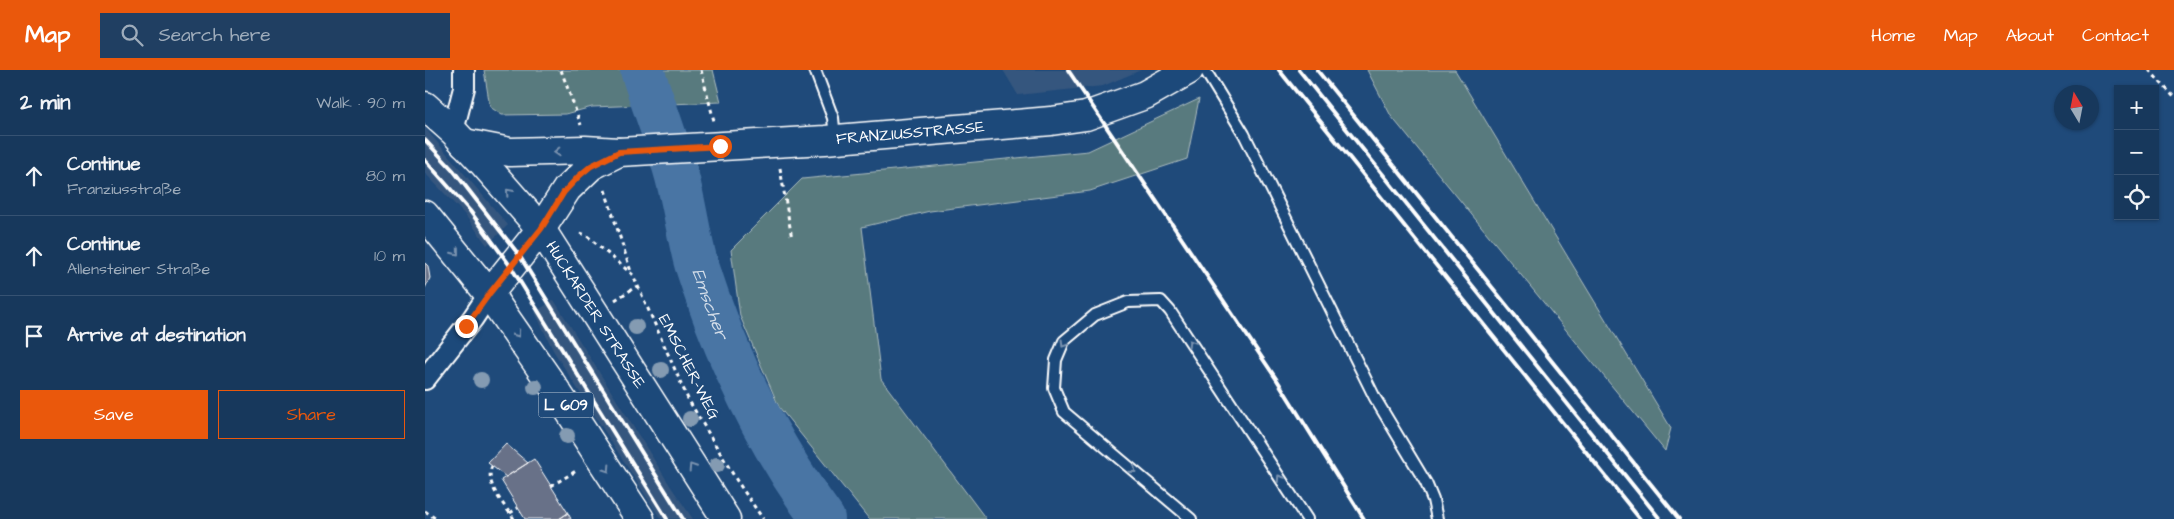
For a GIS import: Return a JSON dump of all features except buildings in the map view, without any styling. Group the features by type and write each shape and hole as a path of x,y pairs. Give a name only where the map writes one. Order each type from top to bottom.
{"street":[{"path":"458,137 464,88 464,70"},
{"name":"FRANZIUSSTRASSE","path":"458,137 511,152 585,150 625,152 835,139 1051,121 1087,116 1145,95 1189,70"},
{"name":"HUCKARDER STRASSE","path":"425,106 458,137 541,229 726,519"},
{"name":"FRANZIUSSTRASSE","path":"489,294 541,229 564,192 579,176 591,166 625,152"},
{"name":"L 609","path":"425,215 489,294 553,386 640,519"},
{"path":"425,379 473,318 489,294"}],"lane":[{"path":"815,70 833,118 835,139"},
{"path":"1205,70 1244,134 1375,398 1426,483 1433,500 1437,519"},
{"path":"1191,519 1063,412 1054,388 1056,360 1064,341 1095,315 1129,302 1161,301 1170,311 1307,519"}],"path":[{"path":"561,70 583,132 585,150"},
{"path":"701,70 715,147"},
{"path":"2149,70 2174,97"},
{"path":"778,160 792,240"},
{"path":"605,190 633,276"},
{"name":"EMSCHER-WEG","path":"580,233 586,234 633,276 688,399 737,481 763,519"},
{"path":"612,302 637,286"},
{"path":"492,466 489,475 491,484 514,519"},
{"path":"551,486 576,471"},
{"path":"510,513 518,508"},
{"path":"425,511 436,519"}],"shaded area":[{"path":"1003,70 1141,70 1103,86 1018,95"},
{"path":"425,128 508,225 487,245 465,215 425,173"},
{"path":"554,300 693,519 661,519 553,350 535,312"}],"green space":[{"path":"484,70 713,70 721,102 592,107 566,114 502,115 490,107"},
{"path":"1367,70 1455,70 1671,428 1665,451 1391,116"},
{"path":"1199,99 1187,159 1090,191 930,211 862,227 881,379 986,519 869,519 779,407 740,316 731,250 802,179 1088,151"}],"waterway":[{"name":"Emscher","path":"642,70 677,175 696,263 720,331 765,428 802,490 823,519"}],"railway":[{"path":"1068,70 1277,380 1364,519"},
{"path":"1279,70 1640,519"},
{"path":"1299,70 1660,519"},
{"path":"1317,70 1679,519"},
{"path":"425,140 453,170 519,255 683,519"},
{"path":"425,160 470,211 511,267 667,519"}],"route":[{"path":"466,326 519,255 541,229 564,192 591,166 619,152 720,146"}]}
